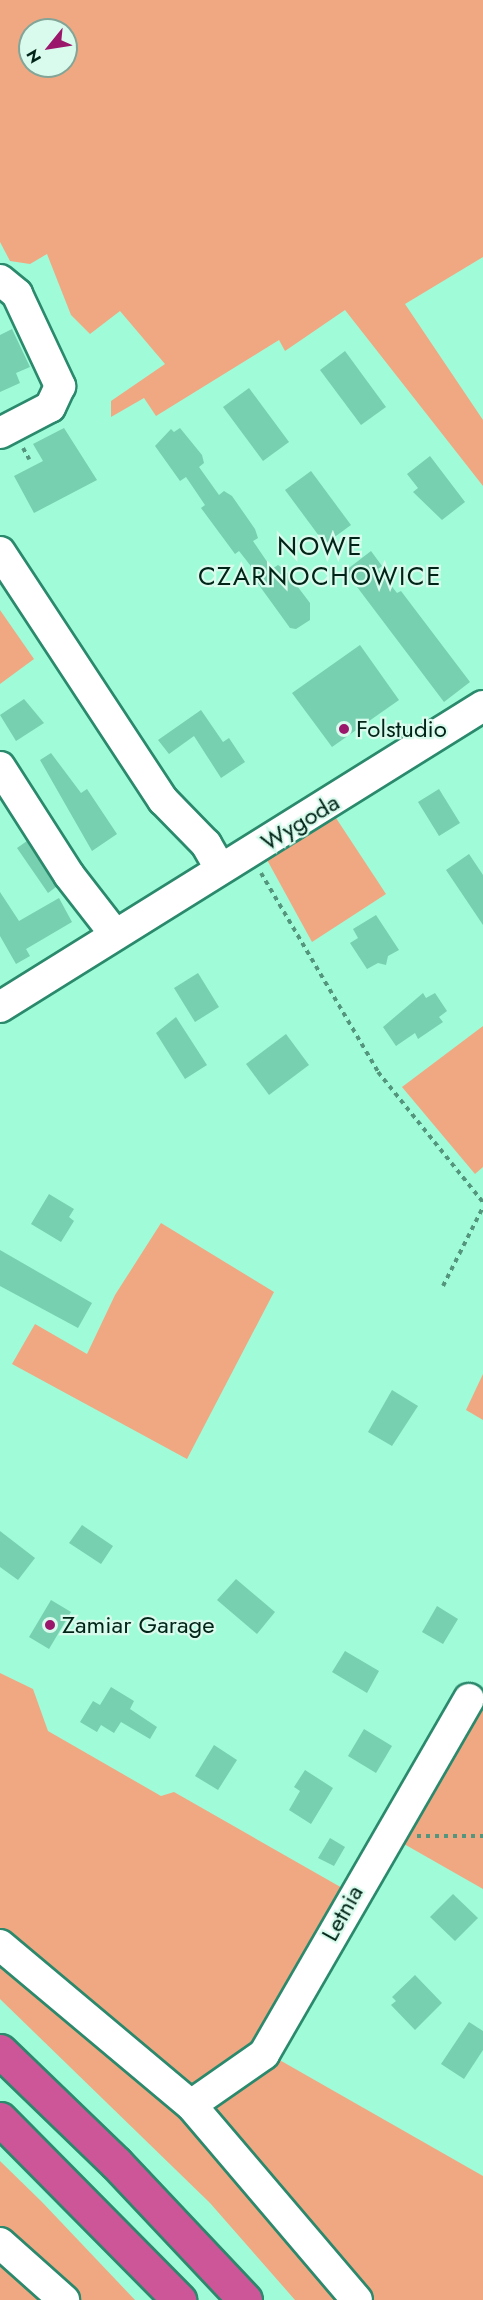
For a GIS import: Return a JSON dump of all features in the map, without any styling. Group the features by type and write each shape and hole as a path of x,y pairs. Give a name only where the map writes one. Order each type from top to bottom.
{"highway":[{"path":"0,2051 116,2163 245,2300"},
{"path":"0,2119 179,2300"}],"street":[{"path":"0,280 17,294 60,386 50,407 0,433"},
{"path":"0,552 163,800 206,844 220,868"},
{"name":"Wygoda","path":"0,1007 114,933 250,852 483,706"},
{"path":"0,767 69,875 114,933"},
{"name":"Letnia","path":"191,2105 264,2054 387,1835 469,1699"},
{"path":"0,1945 191,2105 357,2300"},
{"path":"0,2243 64,2300"}],"path":[{"path":"250,852 378,1071 483,1202"},
{"path":"442,1286 483,1207"},
{"path":"387,1835 483,1836"}],"shaded area":[{"path":"0,0 483,0 483,257 405,304 483,420 483,486 345,310 285,351 279,340 156,416 144,398 111,417 111,401 165,364 120,311 90,334 71,315 47,254 30,264 10,261 0,242"},
{"path":"0,610 34,659 0,684"},
{"path":"336,818 386,894 312,942 266,858"},
{"path":"483,1026 483,1167 475,1174 402,1087"},
{"path":"161,1223 274,1292 187,1459 12,1364 35,1324 87,1354 115,1295"},
{"path":"483,1374 483,1420 466,1410"},
{"path":"0,1673 33,1689 48,1731 161,1796 174,1792 344,1889 250,2056 206,2083 179,2083 0,1935"},
{"path":"483,1697 483,1889 397,1840"},
{"path":"0,1957 189,2118 344,2300 295,2300 210,2203 0,1999"},
{"path":"269,2054 483,2176 483,2300 369,2300 223,2130 215,2108 219,2096"},
{"path":"0,2161 135,2300 74,2300 0,2234"},
{"path":"0,2253 53,2300 0,2300"}],"building":[{"path":"12,329 30,367 16,373 20,383 0,392 0,335"},
{"path":"345,351 386,407 361,425 320,370"},
{"path":"249,388 289,442 263,461 223,407"},
{"path":"64,428 97,480 34,513 14,476 43,461 33,444"},
{"path":"180,428 202,455 204,463 199,467 219,495 224,491 232,496 255,529 258,538 253,541 272,569 278,565 285,570 310,603 310,620 296,629 290,628 256,581 259,579 250,565 239,551 235,554 201,508 205,505 186,477 180,481 155,446 171,429 174,432"},
{"path":"430,456 465,502 442,520 413,492 418,488 407,474"},
{"path":"311,471 351,525 325,544 285,490"},
{"path":"371,551 382,566 378,569 397,593 401,591 470,682 444,702 345,571"},
{"path":"360,645 399,700 332,747 292,693"},
{"path":"24,699 44,723 16,741 0,715"},
{"path":"201,710 223,742 229,738 245,762 221,778 194,736 169,754 158,740"},
{"path":"51,753 81,793 87,789 117,834 92,851 40,760"},
{"path":"439,789 460,823 439,836 418,802"},
{"path":"27,841 56,887 48,893 17,848"},
{"path":"469,854 483,875 483,925 446,870"},
{"path":"0,892 19,921 59,898 72,922 26,949 30,956 16,964 0,936"},
{"path":"376,915 399,950 388,956 386,965 378,963 367,969 350,943 358,938 353,929"},
{"path":"198,973 219,1007 195,1022 174,988"},
{"path":"423,993 426,998 435,993 447,1011 439,1017 443,1022 418,1039 415,1033 396,1046 383,1027"},
{"path":"176,1017 207,1065 185,1079 156,1033"},
{"path":"286,1034 309,1065 269,1095 246,1064"},
{"path":"49,1194 74,1209 69,1217 74,1221 61,1242 31,1224"},
{"path":"0,1250 92,1303 78,1328 0,1286"},
{"path":"392,1390 418,1406 392,1446 368,1432"},
{"path":"82,1525 113,1546 101,1564 69,1543"},
{"path":"0,1531 35,1558 18,1580 0,1567"},
{"path":"236,1579 275,1612 257,1634 217,1600"},
{"name":"Zamiar Garage","path":"51,1600 71,1612 49,1649 29,1637"},
{"path":"437,1606 458,1619 443,1644 422,1632"},
{"path":"345,1651 379,1671 367,1693 332,1672"},
{"path":"111,1687 134,1701 130,1709 157,1727 150,1739 121,1722 114,1733 101,1725 97,1732 80,1722 93,1701 100,1705"},
{"path":"364,1729 392,1746 376,1773 348,1756"},
{"path":"214,1745 237,1760 218,1790 195,1776"},
{"path":"305,1770 333,1788 311,1824 289,1810 300,1791 294,1787"},
{"path":"330,1838 345,1847 334,1866 318,1858"},
{"path":"453,1894 478,1918 455,1941 430,1917"},
{"path":"415,1975 442,2003 415,2030 391,2005 396,2001 392,1997"},
{"path":"469,2022 483,2031 483,2050 464,2079 441,2064"}],"place":[{"name":"Folstudio","path":"344,729"},
{"name":"Zamiar Garage","path":"50,1625"}],"district":[{"name":"NOWE CZARNOCHOWICE","path":"320,562"}]}
